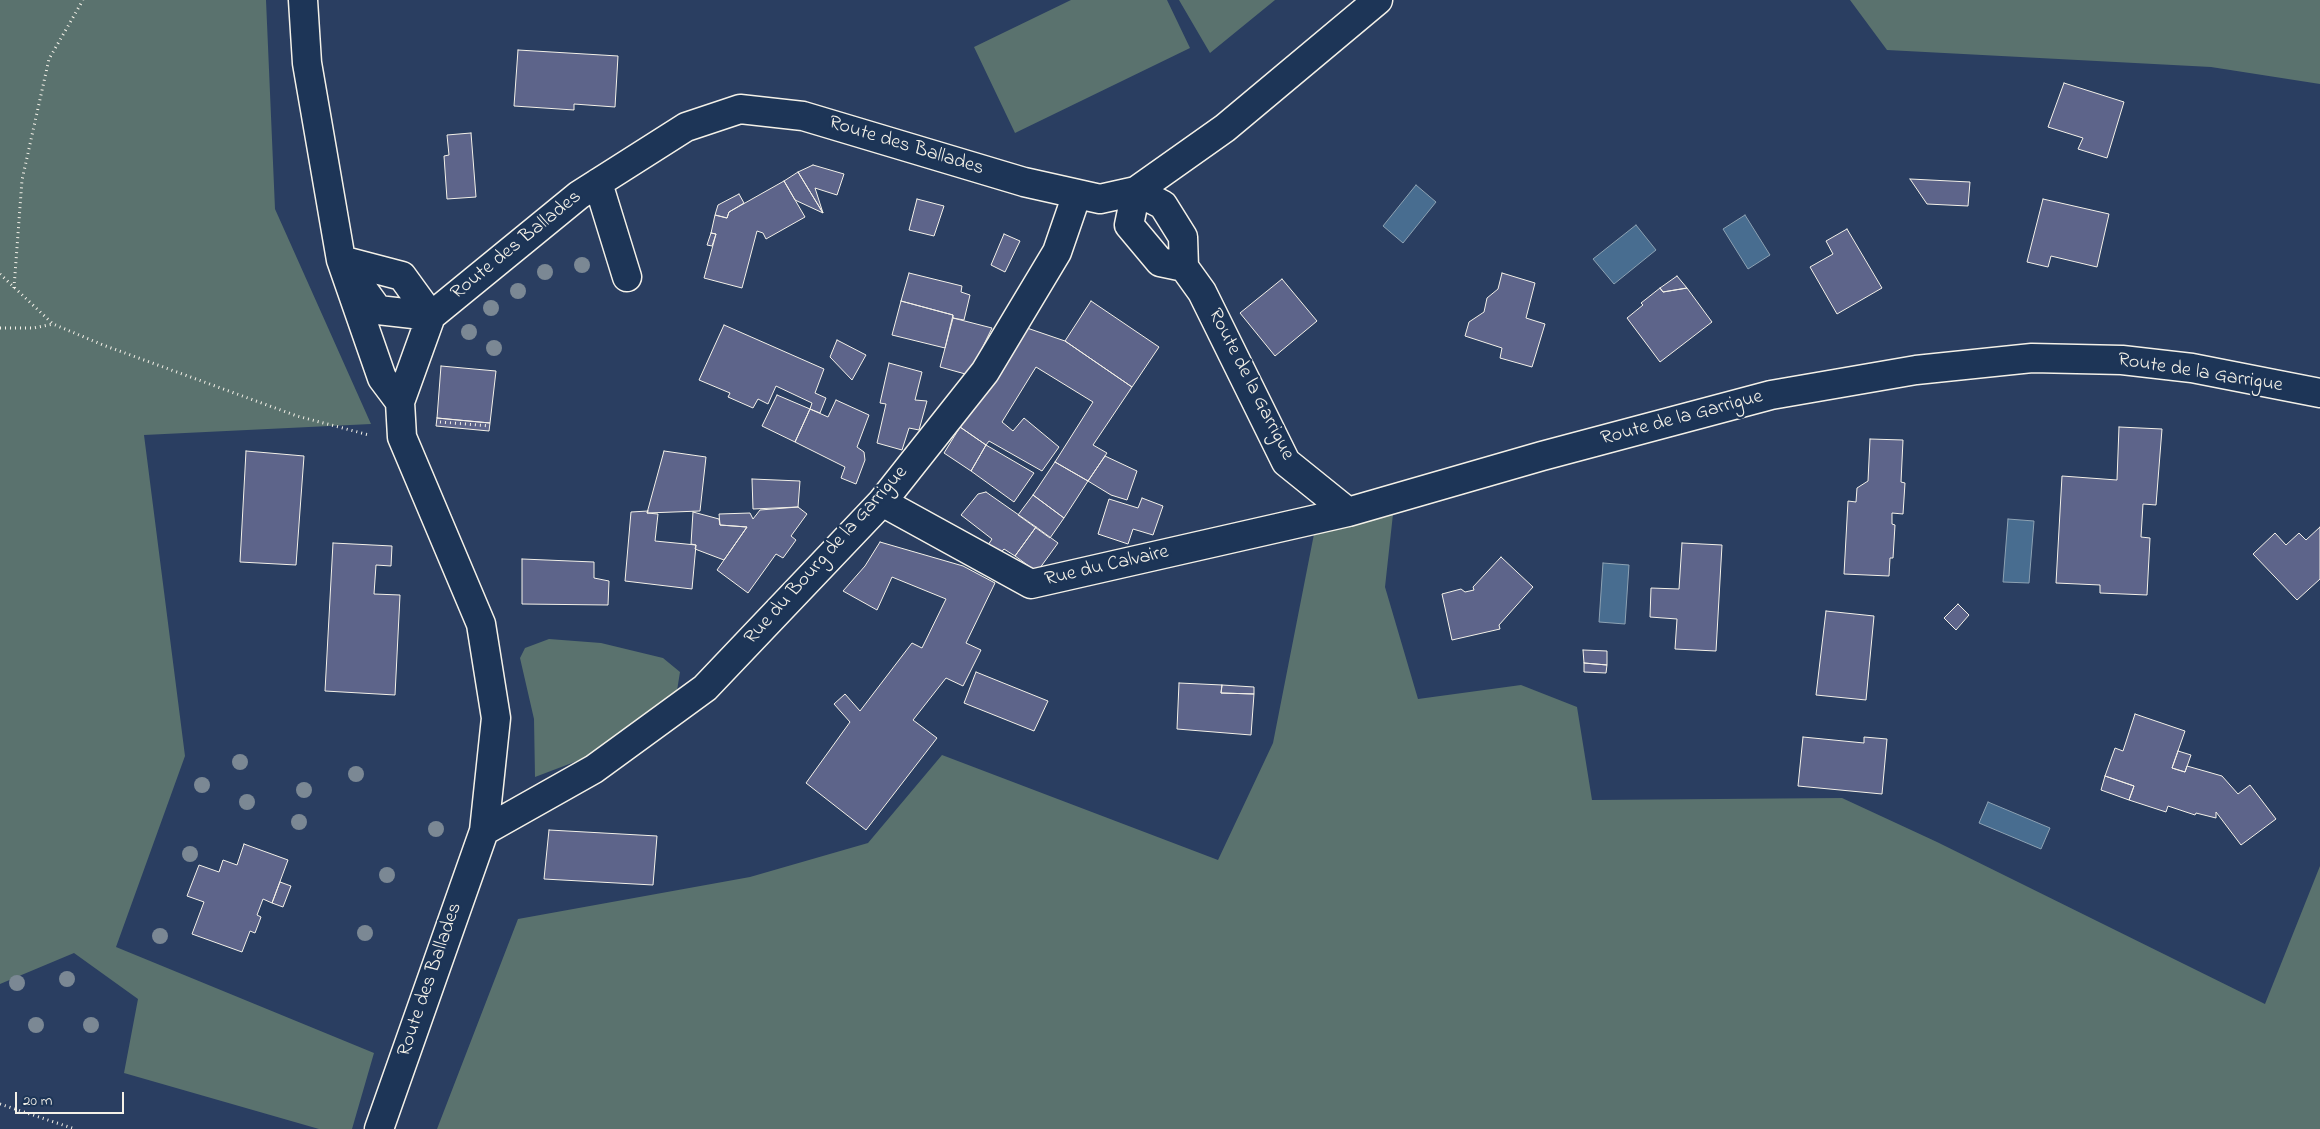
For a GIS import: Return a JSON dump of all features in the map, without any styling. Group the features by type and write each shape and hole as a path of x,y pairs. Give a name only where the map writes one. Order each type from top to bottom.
{"street":[{"path":"303,0 307,63 342,260 382,378 400,402"},
{"name":"Route des Ballades","path":"431,316 579,194 686,127 740,110 804,116 1024,182 1100,199 1136,190 1225,128 1378,0"},
{"path":"598,183 627,276"},
{"path":"1136,190 1163,205 1183,237 1184,267 1160,262 1129,225 1136,190"},
{"name":"Rue du Bourg de la Garrigue","path":"484,831 594,769 705,688 882,502 985,372 1057,252 1078,194"},
{"path":"342,260 378,310 431,316"},
{"path":"342,260 402,276 431,316"},
{"name":"Route de la Garrigue","path":"1184,267 1202,292 1286,462 1348,512 1542,456 1771,395 1946,366 2032,358 2122,360 2192,368 2320,393"},
{"path":"400,402 431,316"},
{"name":"Route des Ballades","path":"379,1129 484,831 496,718 481,624 402,437 400,402"},
{"name":"Rue du Calvaire","path":"882,502 1032,584 1348,512"}],"path":[{"path":"14,288 22,180 49,59 83,0"},
{"path":"0,274 53,324 102,345 297,416 367,435 402,437"},
{"path":"0,328 34,328 53,324"},
{"path":"440,422 490,426"},
{"path":"0,1104 75,1129"}],"green space":[{"path":"0,0 266,0 275,209 371,424 144,435 185,756 116,947 374,1053 352,1129 319,1129 124,1073 138,999 74,953 0,984"},
{"path":"1071,0 1167,0 1190,48 1015,133 974,47"},
{"path":"1179,0 1275,0 1210,53"},
{"path":"1850,0 2320,0 2320,84 2211,67 1887,50"},
{"path":"1393,514 1385,587 1418,699 1521,685 1577,707 1592,800 1842,798 1937,842 2265,1004 2320,866 2320,1129 437,1129 518,919 750,877 868,843 942,755 1218,860 1273,743 1314,534"},
{"path":"549,639 601,643 663,658 680,672 676,697 585,758 535,777 534,719 520,658 525,648"}],"water":[{"path":"1416,185 1436,202 1403,243 1383,226"},
{"path":"1745,215 1770,255 1748,269 1723,229"},
{"path":"1636,225 1656,250 1614,284 1593,259"},
{"path":"2008,519 2034,521 2029,583 2003,582"},
{"path":"1603,563 1629,565 1625,624 1599,622"},
{"path":"1988,802 2050,828 2041,849 1979,823"}],"building":[{"path":"518,50 618,56 615,107 574,104 574,110 514,106"},
{"path":"2064,83 2124,102 2107,158 2078,149 2083,138 2048,127"},
{"path":"471,133 476,197 447,199 444,156 449,155 447,135"},
{"path":"813,165 844,174 837,195 815,188 823,213 798,172"},
{"path":"798,172 823,213 795,200 784,181"},
{"path":"1910,179 1970,182 1968,206 1927,204"},
{"path":"784,181 805,217 766,239 763,233 757,231 742,288 704,278 716,234 711,233 715,215 727,218 729,212"},
{"path":"739,194 744,203 729,212 727,218 715,215 718,205"},
{"path":"917,199 944,206 934,236 909,230"},
{"path":"2043,199 2109,214 2097,267 2051,256 2048,267 2027,262"},
{"path":"1847,229 1882,288 1837,314 1810,267 1833,254 1826,241"},
{"path":"711,233 716,234 712,246 707,245"},
{"path":"1004,234 1020,241 1005,272 991,265"},
{"path":"909,273 962,286 961,292 970,295 964,320 953,318 953,315 901,301"},
{"path":"1502,273 1535,283 1526,318 1545,324 1532,367 1500,358 1502,348 1465,336 1469,322 1484,312 1487,298 1498,289"},
{"path":"1677,276 1687,288 1663,292 1660,288"},
{"path":"1282,279 1317,321 1275,356 1240,313"},
{"path":"1660,288 1663,292 1687,288 1712,322 1660,362 1627,318 1643,305 1641,303"},
{"path":"901,301 953,315 945,348 892,335"},
{"path":"1091,301 1159,347 1132,387 1065,341"},
{"path":"953,318 992,328 969,375 940,367"},
{"path":"724,325 824,369 815,393 826,398 820,413 810,409 812,403 776,386 768,404 758,399 753,408 728,397 730,393 699,380"},
{"path":"1024,327 1065,341 1132,387 1093,445 1107,453 1088,481 1055,462 1093,402 1036,367 1002,422 1013,431 1024,418 1059,447 1042,471 989,441 986,445 960,427"},
{"path":"837,340 866,355 852,380 830,357"},
{"path":"889,363 922,372 915,400 927,401 919,430 909,428 902,450 877,443 886,404 880,403"},
{"path":"441,366 496,371 490,423 437,418"},
{"path":"777,395 810,409 795,442 762,426"},
{"path":"836,400 869,415 857,447 864,452 865,460 856,484 841,478 845,467 795,442 810,409 828,417"},
{"path":"437,418 490,423 489,431 436,426"},
{"path":"960,427 986,445 971,471 944,453"},
{"path":"2119,427 2162,429 2156,505 2143,504 2141,537 2150,538 2147,595 2100,593 2100,585 2056,583 2062,476 2117,480"},
{"path":"1870,439 1903,440 1901,482 1905,483 1903,514 1892,513 1892,524 1895,525 1893,558 1890,558 1889,576 1844,574 1848,501 1856,502 1857,488 1868,481"},
{"path":"986,445 1034,473 1014,502 971,471"},
{"path":"246,451 304,456 296,565 240,562"},
{"path":"664,451 706,457 700,511 647,513"},
{"path":"1105,456 1137,471 1127,500 1111,495 1088,481"},
{"path":"1055,462 1088,481 1064,518 1033,495"},
{"path":"752,479 800,481 798,507 753,509"},
{"path":"986,492 1036,527 1015,556 1004,549 997,557 984,551 992,539 961,515 978,494"},
{"path":"1033,495 1064,518 1050,538 1018,515"},
{"path":"1142,498 1163,506 1153,535 1133,529 1128,544 1098,534 1109,499 1138,508"},
{"path":"798,507 807,514 791,536 796,540 783,558 776,554 748,593 717,570 747,527 720,525 719,514 750,513 753,519 760,510"},
{"path":"648,511 647,513 658,514 655,541 696,545 692,589 625,581 631,512"},
{"path":"693,512 719,519 720,525 747,527 724,560 695,549 696,545 691,544"},
{"path":"1036,527 1058,543 1037,572 1015,556"},
{"path":"2320,527 2320,579 2297,600 2253,554 2275,533 2286,545 2299,533 2306,540"},
{"path":"880,542 963,566 995,583 966,643 981,650 963,686 946,678 913,720 937,738 866,830 806,783 850,722 834,704 845,694 860,711 912,643 922,648 946,599 892,577 877,610 843,591 865,566"},
{"path":"333,543 392,546 391,566 376,565 374,594 400,595 395,695 325,691"},
{"path":"1682,543 1722,545 1716,651 1675,649 1677,619 1650,617 1651,588 1679,589"},
{"path":"1501,557 1533,587 1499,625 1500,629 1452,640 1442,594 1461,589 1465,592 1474,590 1473,587"},
{"path":"522,559 594,562 594,578 609,581 608,605 522,604"},
{"path":"1958,604 1969,615 1956,630 1944,618"},
{"path":"1826,611 1874,616 1866,700 1816,695"},
{"path":"1583,650 1607,651 1607,665 1584,663"},
{"path":"1584,663 1607,665 1606,673 1584,672"},
{"path":"976,672 1048,701 1034,731 964,703"},
{"path":"1179,683 1222,685 1221,693 1254,694 1251,735 1177,729"},
{"path":"1222,685 1254,687 1254,694 1221,693"},
{"path":"2135,714 2185,731 2172,768 2185,772 2187,766 2222,776 2238,794 2250,785 2276,819 2241,845 2216,812 2216,818 2196,813 2195,815 2168,806 2166,812 2129,800 2134,786 2105,776 2115,748 2123,751"},
{"path":"1803,737 1864,743 1864,737 1887,739 1882,794 1798,786"},
{"path":"2178,751 2191,755 2185,772 2172,768"},
{"path":"2105,776 2134,786 2129,800 2101,790"},
{"path":"549,830 657,836 653,885 544,879"},
{"path":"244,844 288,860 272,903 263,899 257,915 261,917 255,933 250,931 242,952 192,934 204,902 187,896 199,865 219,872 223,860 237,865"},
{"path":"280,882 291,886 283,907 272,903"}]}
